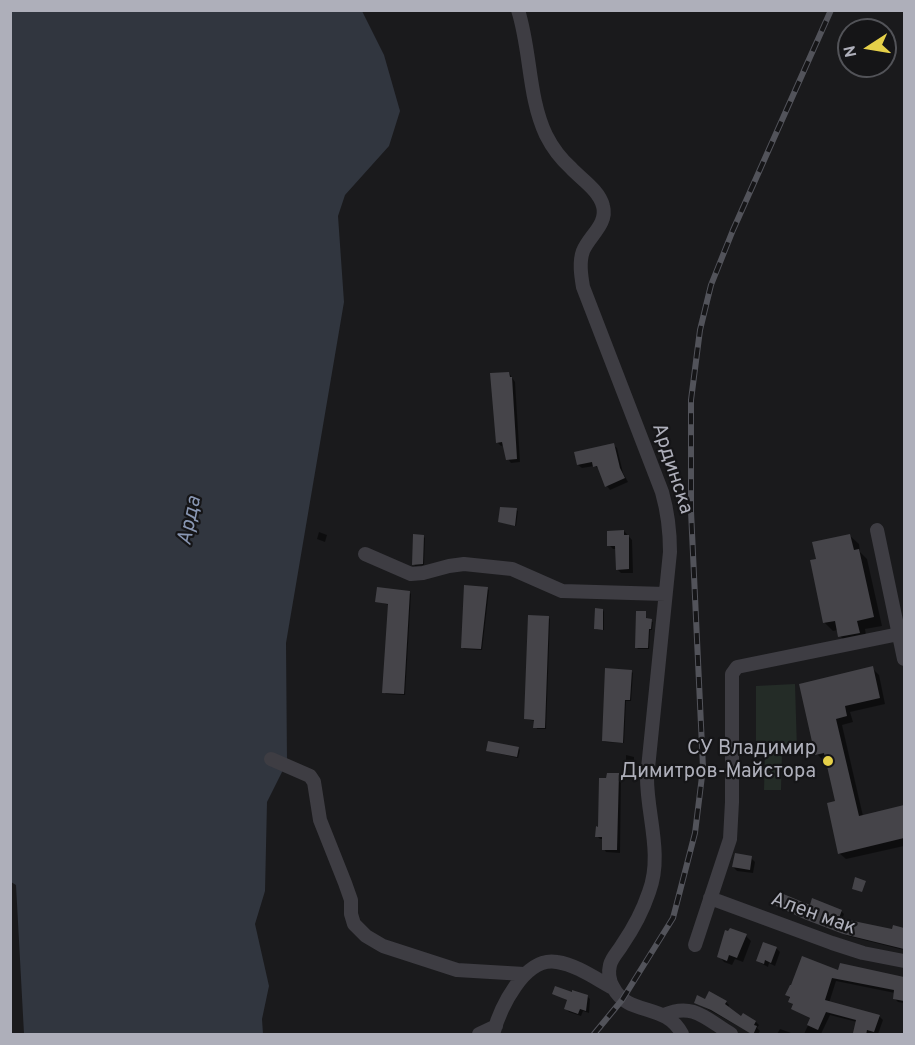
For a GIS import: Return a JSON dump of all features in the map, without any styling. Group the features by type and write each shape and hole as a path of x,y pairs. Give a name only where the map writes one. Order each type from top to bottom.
{"street":[{"name":"Ардинска","path":"518,10 525,34 541,124 555,149 594,191 603,206 604,214 601,223 584,250 581,260 582,287 665,501 670,530 646,778 655,862 647,898 610,967 609,977 613,988"},
{"path":"877,530 904,659"},
{"path":"365,554 411,574 464,564 512,569 562,591 665,594"},
{"path":"695,945 730,839 732,674 737,667 899,634"},
{"path":"271,759 310,776 314,782 320,820 351,900 354,924 366,936 383,946 457,970 524,974"},
{"name":"Ален мак","path":"710,898 863,954 904,961"},
{"path":"479,1035 495,1030 510,996 524,974 543,963 555,961 613,988 622,1000 664,1015 674,1022 682,1035"},
{"path":"664,1015 676,1010 691,1010 731,1035"}],"shaded area":[{"path":"795,684 797,750 756,750 756,686"},
{"path":"765,752 782,752 781,790 764,790"}],"water":[{"name":"Арда","path":"11,11 362,11 384,55 400,111 389,146 345,195 338,216 344,302 286,643 287,762 267,802 265,891 255,924 269,986 262,1019 263,1034 24,1034 16,885 11,882"}],"building":[{"path":"509,372 512,377 517,459 506,460 502,442 496,443 490,373"},
{"path":"614,443 625,478 605,487 597,466 593,467 592,462 577,465 574,452"},
{"path":"500,507 517,508 515,526 498,522"},
{"path":"624,530 624,535 629,535 629,569 616,570 615,546 607,546 607,531"},
{"path":"413,534 424,535 423,564 412,565"},
{"path":"850,534 854,550 859,549 874,617 857,621 860,633 838,637 835,621 823,623 810,560 816,559 812,542"},
{"path":"464,585 488,587 481,649 461,648"},
{"path":"377,587 410,591 404,694 382,693 388,604 375,602"},
{"path":"595,608 603,609 603,630 594,629"},
{"path":"636,611 646,611 646,618 652,619 648,648 635,648"},
{"path":"528,615 549,616 545,728 533,728 534,720 524,719"},
{"path":"873,666 880,698 845,706 847,716 836,719 859,816 904,805 904,838 838,854 827,803 835,801 824,753 815,755 799,684"},
{"path":"605,668 632,670 630,700 625,700 623,743 602,741"},
{"path":"488,741 519,747 517,757 486,751"},
{"path":"607,773 619,773 617,850 602,850 602,837 595,837 596,826 598,827 599,778 606,778"},
{"path":"735,853 752,856 750,870 732,867"},
{"path":"855,877 866,881 862,892 852,889"},
{"path":"781,893 810,905 812,898 842,910 839,918 892,929 893,925 904,928 904,949 843,934 804,919 776,906"},
{"path":"730,928 747,934 737,958 729,955 727,961 717,957 725,930 728,931"},
{"path":"763,942 777,947 771,963 765,960 764,964 756,961"},
{"path":"802,956 838,970 840,963 904,977 904,1001 893,999 894,990 832,978 825,1000 880,1015 874,1032 867,1030 866,1035 853,1033 856,1020 826,1012 818,1030 807,1025 810,1018 791,1009 793,1004 788,1002 790,997 785,995"},
{"path":"555,986 588,995 586,1011 580,1009 578,1014 564,1009 567,1000 552,994"},
{"path":"709,991 727,1001 725,1004 741,1016 743,1013 756,1021 754,1025 757,1026 753,1035 711,1010 694,1003 697,995 705,999"}],"railway":[{"path":"594,1034 622,1000 673,918 695,833 703,768 691,511 691,400 700,330 711,285 733,230 831,10"}],"place":[{"name":"СУ Владимир Димитров-Майстора","path":"828,761"}]}
